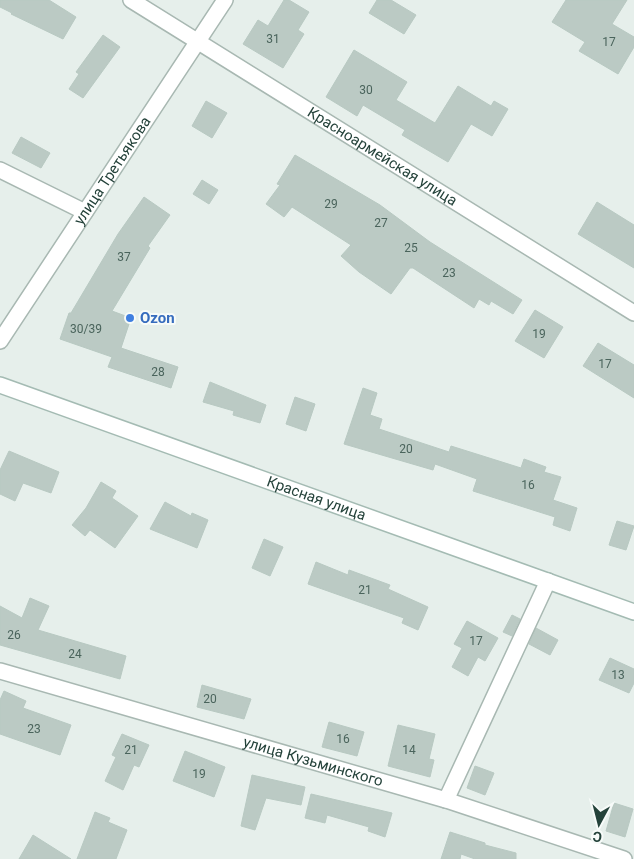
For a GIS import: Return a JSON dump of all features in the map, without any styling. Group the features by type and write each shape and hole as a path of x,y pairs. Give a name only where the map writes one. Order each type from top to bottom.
{"street":[{"name":"Красноармейская улица","path":"131,0 198,40 634,314"},
{"name":"улица Третьякова","path":"0,341 225,0"},
{"path":"0,170 85,212"},
{"name":"Красная улица","path":"0,385 634,612"},
{"path":"446,800 548,582"},
{"name":"улица Кузьминского","path":"0,671 446,800 624,859"}],"building":[{"path":"0,0 49,0 76,17 63,39 11,14 0,7"},
{"path":"284,0 289,0 309,12 298,30 304,34 283,68 243,44 258,20 268,26"},
{"path":"377,0 391,0 416,15 404,34 369,13"},
{"path":"566,0 627,0 612,24 634,37 634,47 618,74 579,51 585,42 552,22"},
{"path":"103,35 120,47 83,98 69,89 79,74 76,72"},
{"path":"354,50 407,82 396,100 435,123 458,86 491,106 494,101 508,109 492,136 471,124 448,162 402,135 405,130 363,105 357,116 326,97"},
{"path":"206,101 227,113 212,138 192,126"},
{"path":"21,137 50,153 41,168 12,153"},
{"path":"295,155 380,205 430,242 522,300 513,314 491,301 489,305 479,299 474,308 413,268 410,268 391,294 359,272 341,256 351,245 292,207 284,217 266,204 280,185 277,184"},
{"path":"202,180 218,190 209,204 193,194"},
{"path":"144,197 170,215 148,246 150,248 112,311 131,318 121,348 178,367 171,388 108,367 112,357 60,339 69,313 71,313 118,234"},
{"path":"597,202 634,225 634,268 578,234"},
{"path":"535,310 563,327 544,358 515,341"},
{"path":"598,343 634,365 634,398 583,366"},
{"path":"210,382 266,405 260,423 233,415 234,411 203,402"},
{"path":"363,388 377,393 370,415 382,419 379,429 449,452 451,446 521,468 524,459 546,467 544,472 561,477 553,500 577,508 570,531 553,525 555,517 473,491 477,479 435,464 433,470 344,444"},
{"path":"295,397 315,404 306,431 286,424"},
{"path":"9,451 59,472 51,493 23,483 15,501 0,494 0,470"},
{"path":"101,482 116,491 112,498 138,516 115,548 90,530 85,536 72,525 86,508"},
{"path":"165,502 191,516 192,513 208,520 197,548 150,529"},
{"path":"617,521 634,526 626,550 609,545"},
{"path":"264,539 283,547 270,576 252,568"},
{"path":"316,562 348,575 349,570 390,585 388,589 428,607 418,630 402,623 404,618 308,584"},
{"path":"30,598 49,606 38,630 126,656 120,679 0,645 0,606 22,618"},
{"path":"512,615 520,619 512,636 503,632"},
{"path":"467,621 498,638 485,661 478,657 468,676 452,667 462,648 454,644"},
{"path":"536,628 558,640 550,655 529,644"},
{"path":"610,658 634,669 634,683 629,693 599,680"},
{"path":"202,685 251,699 244,719 197,707"},
{"path":"4,691 26,701 23,708 71,725 60,755 0,734 0,700"},
{"path":"329,722 364,732 357,756 322,747"},
{"path":"398,725 435,734 429,759 434,760 430,777 388,766"},
{"path":"122,734 149,745 139,767 134,765 123,790 105,781 116,757 112,755"},
{"path":"185,751 225,767 214,797 173,781"},
{"path":"475,766 494,773 485,795 467,788"},
{"path":"252,775 305,787 301,805 266,798 255,830 241,826"},
{"path":"311,794 392,813 385,837 368,831 369,827 327,815 325,823 305,818"},
{"path":"614,803 633,809 625,837 606,831"},
{"path":"95,812 110,818 108,822 127,830 116,859 77,859"},
{"path":"450,832 485,843 485,845 516,853 516,859 475,859 461,854 460,859 441,859"},
{"path":"33,835 71,859 19,859"}],"place":[{"name":"Ozon","path":"130,318"}]}
